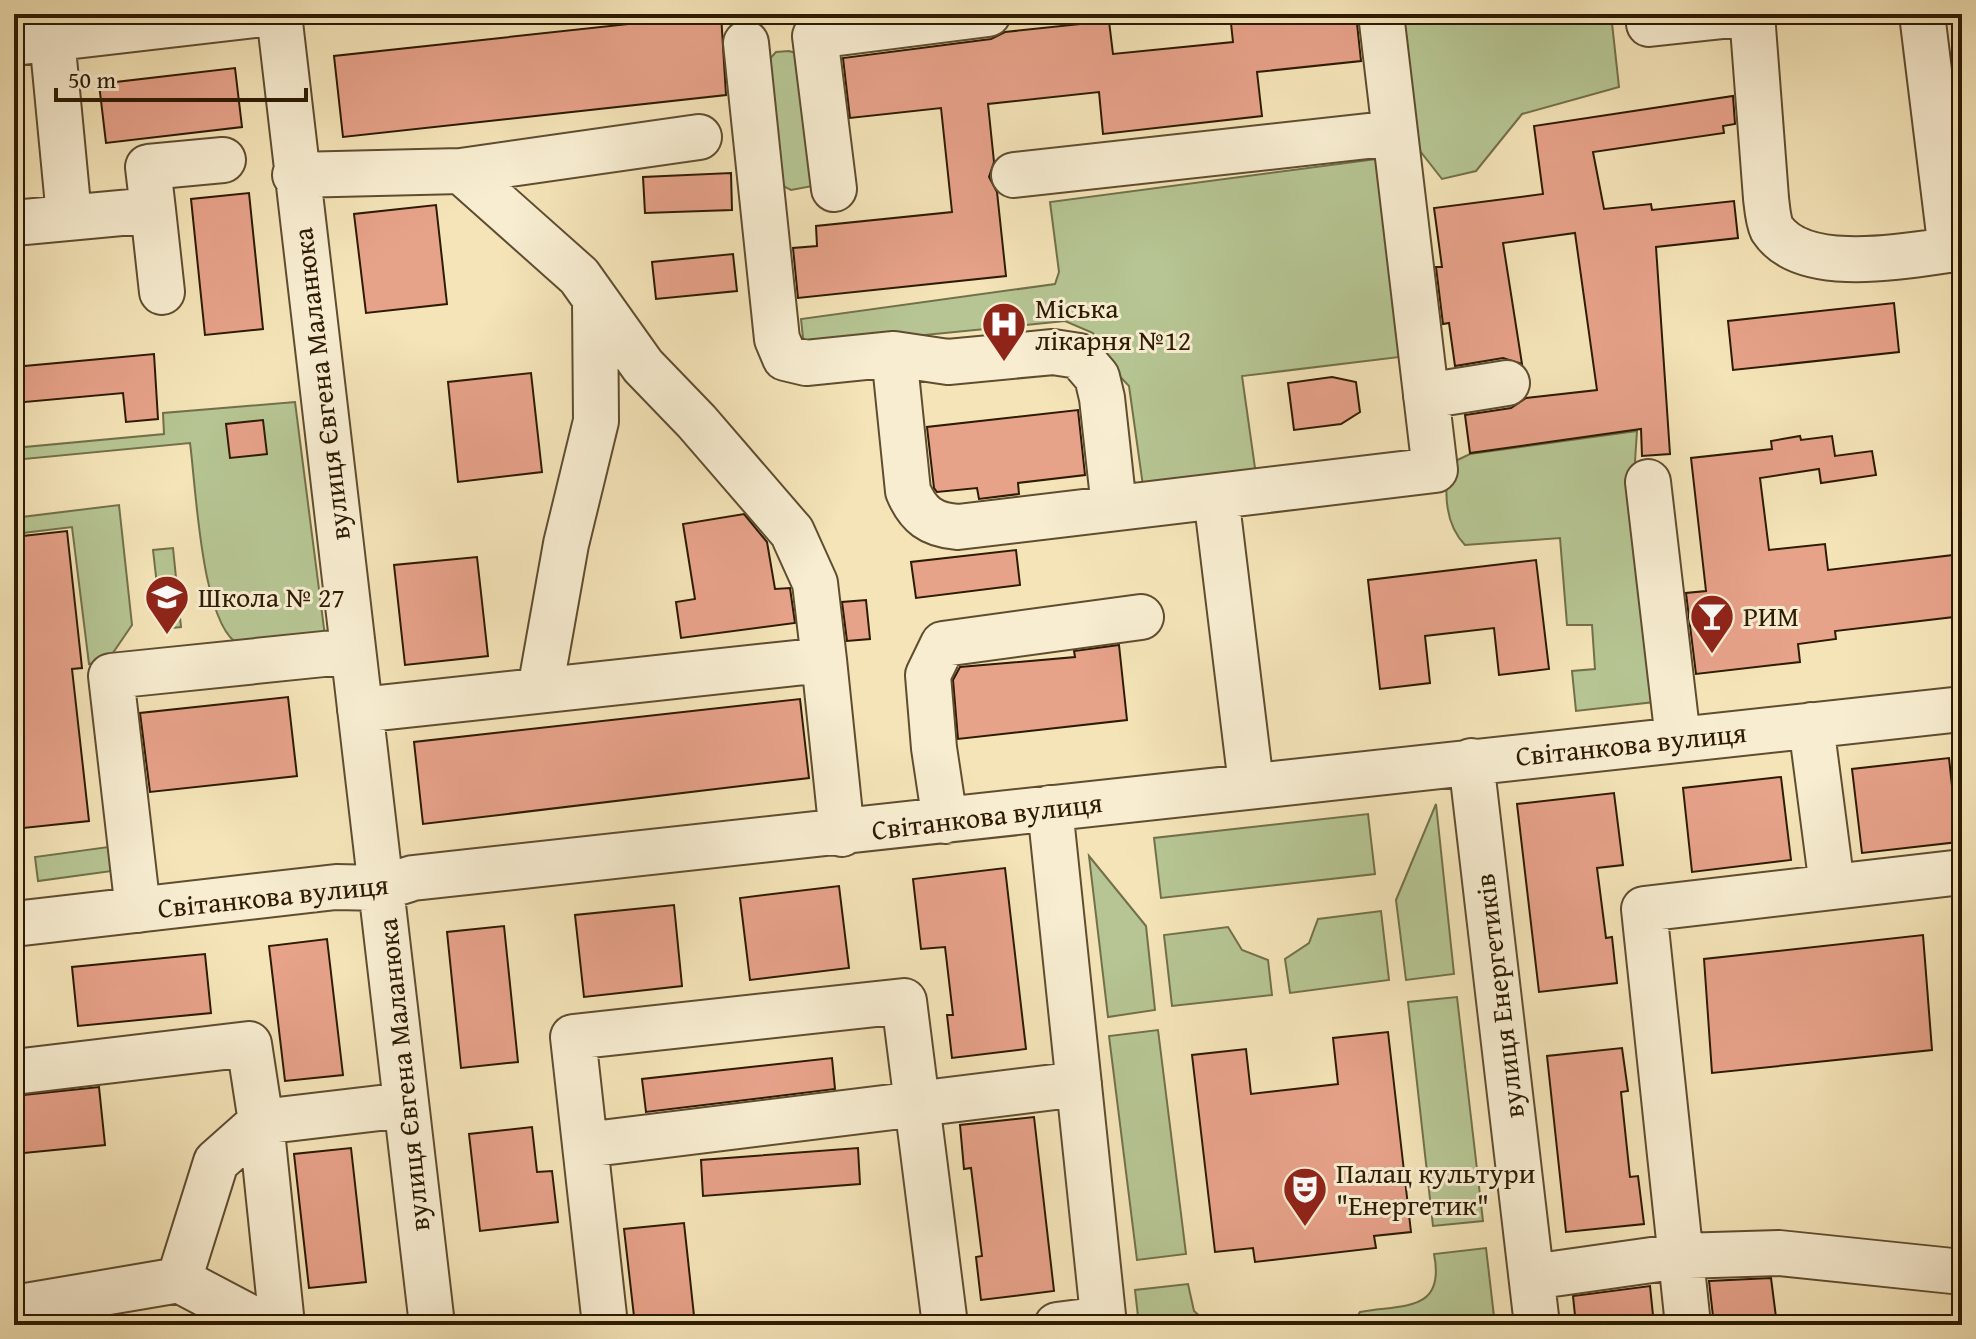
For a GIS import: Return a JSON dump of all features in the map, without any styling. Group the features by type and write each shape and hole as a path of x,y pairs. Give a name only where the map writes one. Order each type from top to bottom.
{"street":[{"path":"69,216 28,34 263,14"},
{"name":"вулиця Євгена Маланюка","path":"279,14 295,175 432,1325"},
{"path":"988,14 815,36 744,28 780,349 785,358 806,363 894,354 948,362 1053,352 1079,356 1097,377 1114,507"},
{"path":"894,354 908,491 915,507 926,519 958,527 1435,470 1381,14"},
{"path":"1649,24 1742,14"},
{"path":"1752,14 1766,198 1772,228 1796,248 1830,259 1956,249 1922,14"},
{"path":"815,36 834,189"},
{"path":"1014,175 1395,133"},
{"path":"295,175 461,171 699,137"},
{"path":"162,292 148,167 223,160"},
{"path":"461,171 579,276 643,366 697,422 792,532 815,583 842,834"},
{"path":"14,223 153,210"},
{"path":"540,690 566,544 596,421 595,300"},
{"path":"1426,396 1507,383"},
{"path":"1648,482 1678,739"},
{"path":"1216,496 1251,784"},
{"path":"945,821 934,748 928,675 943,644 1141,617"},
{"path":"138,910 111,676 353,651"},
{"path":"360,710 824,660"},
{"name":"Світанкова вулиця","path":"14,924 336,887 381,888 413,878 842,834 1251,784 1962,709"},
{"path":"1811,725 1832,886"},
{"name":"вулиця Енергетиків","path":"1471,761 1537,1325"},
{"path":"1050,808 1104,1322 1057,1325"},
{"path":"1688,1325 1644,909 1962,872"},
{"path":"605,1325 573,1037 904,1001 945,1325"},
{"path":"14,1072 249,1044 261,1122 282,1325"},
{"path":"585,1145 1079,1084"},
{"path":"179,1280 216,1162 261,1122 405,1105"},
{"path":"1532,1277 1680,1256 1779,1253 1962,1272"},
{"path":"14,1308 179,1280 264,1325"}],"green space":[{"path":"1395,14 1611,14 1619,87 1522,114 1476,171 1442,179 1406,133"},
{"path":"776,52 799,54 818,185 791,190 775,182 765,64"},
{"path":"1384,158 1408,356 1242,376 1256,475 1143,486 1129,386 1107,363 1093,333 1065,321 804,347 801,319 1055,284 1059,272 1050,202"},
{"path":"295,402 326,644 247,647 227,633 209,585 198,521 190,443 14,460 14,448 164,434 163,413"},
{"path":"1637,431 1635,461 1663,701 1576,711 1572,671 1595,669 1592,625 1567,625 1560,538 1465,545 1453,527 1447,507 1449,464 1470,454"},
{"path":"119,505 132,625 108,660 89,664 72,527 14,534 14,518"},
{"path":"173,548 181,627 162,629 153,550"},
{"path":"1436,804 1454,974 1406,980 1396,900"},
{"path":"1368,814 1375,874 1161,898 1154,838"},
{"path":"108,847 112,871 38,881 35,857"},
{"path":"1089,856 1146,926 1155,1010 1108,1017"},
{"path":"1381,911 1389,980 1290,993 1285,959 1309,943 1318,919"},
{"path":"1228,927 1242,950 1268,960 1272,995 1172,1006 1164,935"},
{"path":"1457,997 1483,1221 1433,1226 1408,1002"},
{"path":"1158,1030 1186,1254 1137,1260 1109,1036"},
{"path":"1486,1248 1495,1325 1352,1325 1360,1312 1404,1306 1426,1297 1433,1287 1436,1273 1434,1254"},
{"path":"1188,1284 1194,1311 1210,1325 1139,1325 1135,1290"}],"building":[{"path":"721,14 726,95 343,137 334,56"},
{"path":"1230,14 1356,14 1361,61 1257,72 1262,116 1103,134 1099,92 988,104 994,162 989,177 997,192 1006,276 798,298 793,248 817,246 816,226 952,212 941,108 850,118 843,58 991,39 1005,32 1109,21 1113,54 1233,42"},
{"path":"235,68 242,127 106,143 99,84"},
{"path":"1733,96 1735,124 1723,126 1724,133 1593,152 1604,209 1651,204 1652,210 1734,201 1738,238 1656,247 1670,454 1642,456 1641,429 1470,453 1465,415 1511,408 1526,398 1597,390 1575,233 1503,243 1522,364 1503,358 1455,366 1449,323 1443,324 1436,267 1442,267 1434,208 1543,194 1534,126"},
{"path":"731,173 732,210 645,213 643,177"},
{"path":"249,193 263,329 205,335 191,199"},
{"path":"436,205 447,304 366,313 354,214"},
{"path":"733,254 737,291 656,299 652,262"},
{"path":"1894,303 1899,352 1733,370 1728,321"},
{"path":"154,354 158,419 126,422 123,393 14,403 14,367"},
{"path":"531,373 542,472 458,482 448,382"},
{"path":"1332,377 1356,382 1360,412 1341,424 1294,430 1288,383"},
{"path":"1078,410 1085,475 1018,483 1019,494 979,499 977,488 937,492 934,488 927,427"},
{"path":"263,420 267,454 230,458 226,424"},
{"path":"1800,436 1801,440 1832,436 1835,456 1872,451 1876,475 1821,483 1819,469 1760,478 1769,550 1825,544 1828,570 1962,554 1962,616 1835,631 1836,639 1798,644 1800,662 1696,674 1686,593 1706,591 1691,458 1772,449 1771,441"},
{"path":"744,514 767,542 775,589 790,588 795,623 681,638 676,602 695,599 683,524"},
{"path":"67,531 82,668 72,669 89,821 14,829 14,537"},
{"path":"1016,550 1020,585 916,598 911,562"},
{"path":"477,557 488,656 405,665 394,565"},
{"path":"1536,560 1549,669 1499,675 1494,628 1425,636 1430,683 1380,689 1368,580"},
{"path":"866,600 870,639 847,641 842,602"},
{"path":"1119,645 1127,720 958,739 953,680 960,667 1075,657 1074,651"},
{"path":"288,697 297,776 150,792 140,713"},
{"path":"800,699 809,778 423,824 414,742"},
{"path":"1949,758 1958,842 1862,853 1852,769"},
{"path":"1781,777 1791,860 1692,872 1683,788"},
{"path":"1614,793 1623,865 1597,868 1606,938 1612,937 1617,983 1539,992 1517,804"},
{"path":"1005,868 1026,1049 952,1058 947,1015 953,1015 945,947 921,949 913,879"},
{"path":"839,886 849,968 750,980 740,898"},
{"path":"674,905 682,986 584,997 575,915"},
{"path":"504,926 518,1062 461,1068 447,932"},
{"path":"1923,935 1932,1050 1712,1073 1704,959"},
{"path":"327,939 343,1075 285,1081 269,946"},
{"path":"205,954 211,1013 78,1026 72,967"},
{"path":"1388,1032 1411,1232 1374,1236 1376,1248 1255,1262 1253,1248 1215,1252 1192,1055 1246,1049 1251,1094 1338,1084 1333,1038"},
{"path":"1622,1048 1628,1091 1621,1092 1630,1177 1638,1176 1644,1224 1566,1232 1547,1056"},
{"path":"832,1058 835,1089 646,1112 642,1079"},
{"path":"99,1087 105,1145 14,1154 14,1096"},
{"path":"1034,1117 1054,1291 981,1300 976,1257 982,1256 971,1168 964,1169 960,1125"},
{"path":"532,1127 537,1172 552,1171 558,1222 480,1231 469,1134"},
{"path":"351,1148 366,1282 309,1288 294,1154"},
{"path":"858,1148 860,1184 703,1196 701,1160"},
{"path":"684,1223 695,1325 635,1325 624,1229"},
{"path":"1771,1278 1777,1325 1714,1325 1709,1281"},
{"path":"1650,1286 1654,1325 1576,1325 1573,1296"}],"place":[{"name":"Міська лікарня №12","path":"1004,363"},
{"name":"Школа № 27","path":"167,636"},
{"name":"РИМ","path":"1712,655"},
{"name":"Палац культури \"Енергетик\"","path":"1305,1228"}]}
